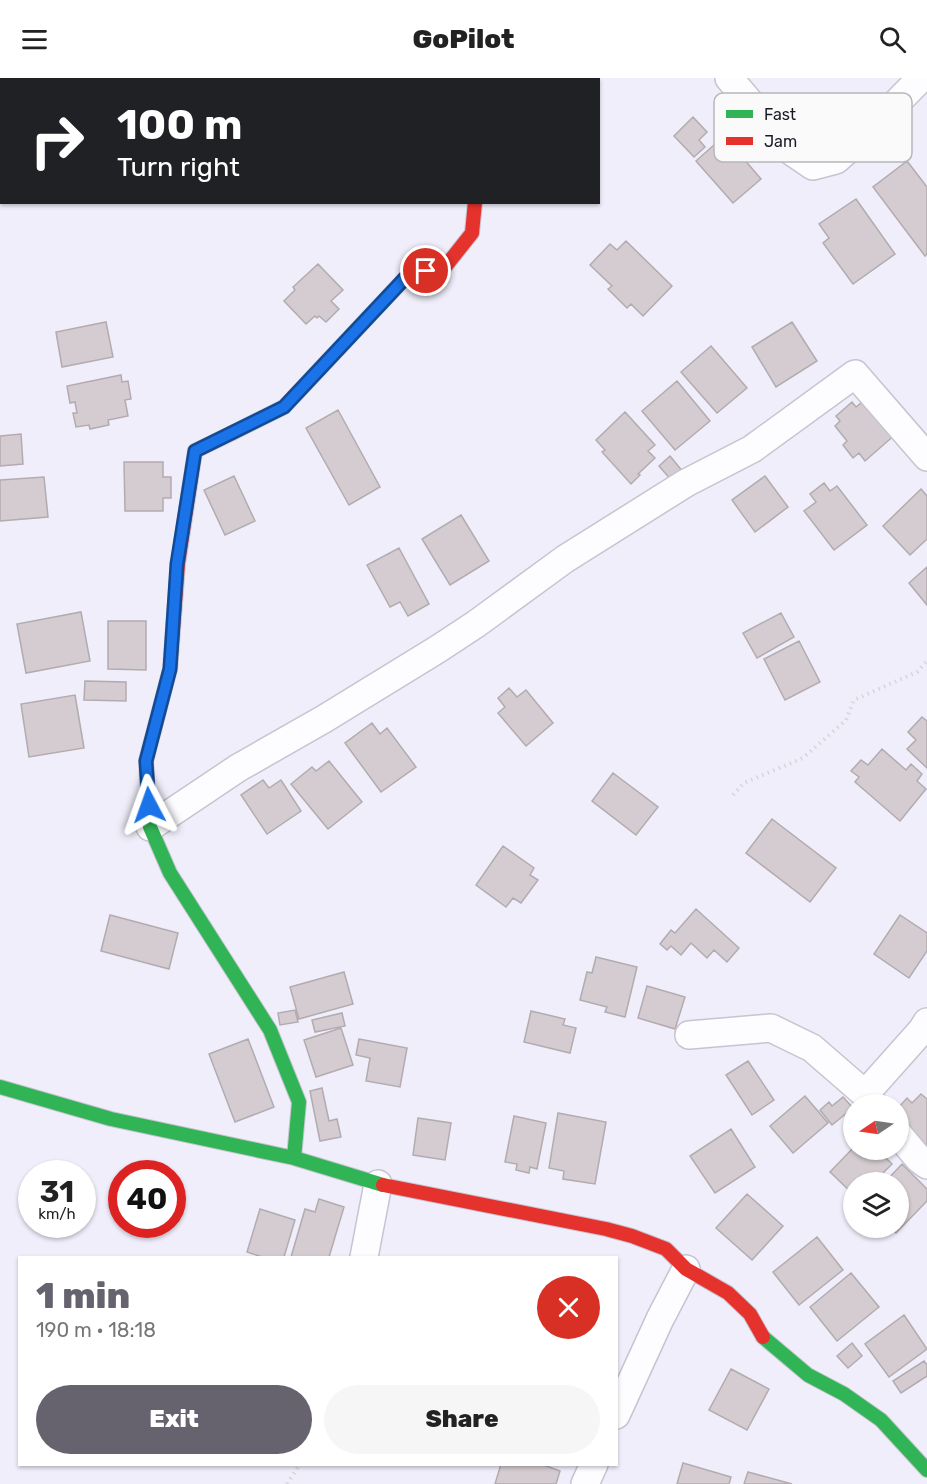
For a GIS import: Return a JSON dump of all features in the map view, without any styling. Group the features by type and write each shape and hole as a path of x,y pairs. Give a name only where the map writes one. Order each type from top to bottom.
{"street":[{"path":"729,78 742,93"},
{"path":"906,93 921,78"},
{"path":"807,162 813,166 828,162"},
{"path":"294,1158 299,1102 270,1030 170,873 150,827 146,761 170,669 177,564 195,451 284,407 407,276 445,267 472,233 475,204"},
{"path":"150,827 238,768 438,650 575,553 686,483 752,449 855,374 927,457"},
{"path":"873,1094 927,1022"},
{"path":"689,1035 771,1028 812,1048 863,1094"},
{"path":"0,1087 111,1119 294,1158 378,1184 595,1227 632,1236 666,1249 686,1269 728,1293 750,1314 762,1336 784,1356 808,1375 844,1394 881,1420 927,1470"},
{"path":"909,1147 927,1165"},
{"path":"364,1256 378,1184"},
{"path":"618,1411 686,1269"},
{"path":"585,1484 593,1466"}],"path":[{"path":"733,795 744,783 803,758 846,720 854,700 916,672 927,661"},
{"path":"287,1484 299,1466"}],"building":[{"path":"693,117 707,132 699,140 705,147 694,157 674,136"},
{"path":"714,145 714,162 746,162 761,179 733,203 696,161"},
{"path":"908,162 927,187 927,254 925,256 873,187"},
{"path":"856,199 895,254 853,284 823,243 829,238 819,224"},
{"path":"626,241 672,286 643,316 631,304 627,308 608,289 612,286 590,265 610,244 617,250"},
{"path":"318,264 343,290 331,301 339,309 326,322 319,316 317,318 315,316 306,324 284,301 295,290 293,287"},
{"path":"106,322 113,357 62,367 56,332"},
{"path":"792,322 817,361 776,387 752,347"},
{"path":"711,346 747,388 717,413 681,372"},
{"path":"121,375 122,382 128,381 131,399 125,400 128,416 108,420 109,425 90,429 89,425 76,427 73,413 77,413 75,402 70,403 67,386"},
{"path":"677,381 710,421 675,450 642,411"},
{"path":"867,398 897,433 865,461 859,453 853,458 843,445 847,441 835,426 840,421 836,416 852,402 856,407"},
{"path":"338,410 380,487 349,505 306,428"},
{"path":"625,412 655,445 648,451 655,458 631,484 602,452 605,450 596,440"},
{"path":"21,434 23,464 0,466 0,436"},
{"path":"670,456 683,472 672,481 659,466"},
{"path":"124,462 163,462 163,477 171,477 171,498 163,498 163,511 125,511"},
{"path":"234,476 255,521 225,535 204,490"},
{"path":"765,476 788,507 755,532 732,500"},
{"path":"44,477 48,517 0,521 0,480"},
{"path":"824,483 830,491 837,486 867,525 834,550 804,511 816,502 810,494"},
{"path":"921,489 927,496 927,539 910,555 883,526"},
{"path":"461,515 489,561 450,585 422,539"},
{"path":"399,548 429,604 408,616 400,602 390,607 367,565"},
{"path":"927,567 927,605 909,583"},
{"path":"81,612 90,661 26,673 17,624"},
{"path":"781,613 794,637 757,658 743,633"},
{"path":"108,621 146,621 146,670 108,669"},
{"path":"799,641 820,682 785,700 764,659"},
{"path":"85,681 126,682 126,701 84,700"},
{"path":"509,688 517,697 526,690 553,723 526,746 498,713 505,707 498,698"},
{"path":"75,695 84,748 29,757 21,704"},
{"path":"922,717 927,721 927,768 907,749 916,740 908,732"},
{"path":"372,723 380,734 387,728 416,767 381,792 345,743"},
{"path":"882,749 906,770 911,764 922,774 917,781 926,789 900,821 855,782 859,777 851,771 861,760 868,765"},
{"path":"329,761 362,802 328,829 291,784 312,767 316,771"},
{"path":"613,773 658,807 636,835 592,801"},
{"path":"263,780 269,788 281,780 301,811 267,834 241,795"},
{"path":"772,819 836,868 810,902 746,853"},
{"path":"503,846 534,868 530,875 538,880 521,903 513,898 506,907 476,885"},
{"path":"696,909 739,948 727,962 714,950 707,958 691,943 681,955 671,946 667,950 660,944 671,930 675,933"},
{"path":"110,915 178,933 169,969 101,951"},
{"path":"900,915 927,933 927,951 909,978 874,954"},
{"path":"596,957 637,967 625,1017 605,1012 607,1007 580,1000 587,972 592,973"},
{"path":"344,972 353,1004 299,1019 290,987"},
{"path":"647,986 685,997 675,1029 638,1018"},
{"path":"295,1010 298,1022 280,1025 278,1013"},
{"path":"531,1011 565,1019 563,1025 576,1028 570,1053 524,1042"},
{"path":"342,1013 345,1026 315,1032 312,1020"},
{"path":"341,1028 353,1065 316,1077 304,1040"},
{"path":"248,1039 274,1107 235,1122 209,1054"},
{"path":"359,1039 407,1048 400,1087 366,1081 370,1058 356,1055"},
{"path":"748,1061 774,1100 752,1115 726,1075"},
{"path":"322,1088 329,1121 337,1119 341,1137 320,1141 310,1091"},
{"path":"921,1094 927,1099 927,1153 909,1137 909,1100 912,1103"},
{"path":"805,1096 828,1123 793,1153 770,1126"},
{"path":"843,1097 843,1116 832,1125 820,1110 829,1102 832,1106"},
{"path":"558,1113 606,1122 595,1184 563,1179 564,1171 549,1168"},
{"path":"514,1116 546,1123 537,1169 530,1167 529,1173 516,1170 517,1164 505,1162"},
{"path":"418,1118 451,1123 445,1160 413,1155"},
{"path":"731,1129 755,1167 715,1193 690,1156"},
{"path":"843,1158 888,1160 892,1164 884,1172 843,1172 843,1184 830,1172"},
{"path":"902,1164 927,1189 927,1201 909,1220 909,1172 894,1172"},
{"path":"747,1194 783,1226 752,1260 716,1228"},
{"path":"319,1199 344,1207 329,1256 291,1256 305,1209 315,1212"},
{"path":"260,1209 295,1220 284,1256 259,1256 247,1252"},
{"path":"817,1237 843,1270 799,1305 773,1272"},
{"path":"851,1273 879,1307 837,1341 810,1307"},
{"path":"904,1315 927,1349 889,1377 865,1344"},
{"path":"852,1343 862,1356 848,1368 837,1356"},
{"path":"924,1361 927,1365 927,1376 901,1393 893,1381"},
{"path":"731,1369 769,1389 747,1430 709,1410"},
{"path":"683,1463 731,1477 729,1484 677,1484"},
{"path":"500,1466 546,1466 560,1471 556,1484 495,1484"},
{"path":"748,1472 792,1484 744,1484"}],"traffic: fast":[{"path":"232,433 284,407 407,276 431,270"},
{"path":"148,797 150,827 170,873 270,1030 299,1102 294,1158"},
{"path":"0,1087 111,1119 294,1158 383,1185"},
{"path":"763,1337 808,1375 844,1394 881,1420 927,1470"}],"traffic: jam":[{"path":"431,270 445,267 472,233 475,204"},
{"path":"148,797 146,761 170,669 178,564 195,451 232,433"},
{"path":"383,1185 606,1229 666,1249 686,1269 728,1293 750,1314 763,1337"}],"route":[{"path":"149,805 146,761 170,669 177,564 195,451 284,407 407,276 426,271"}]}
